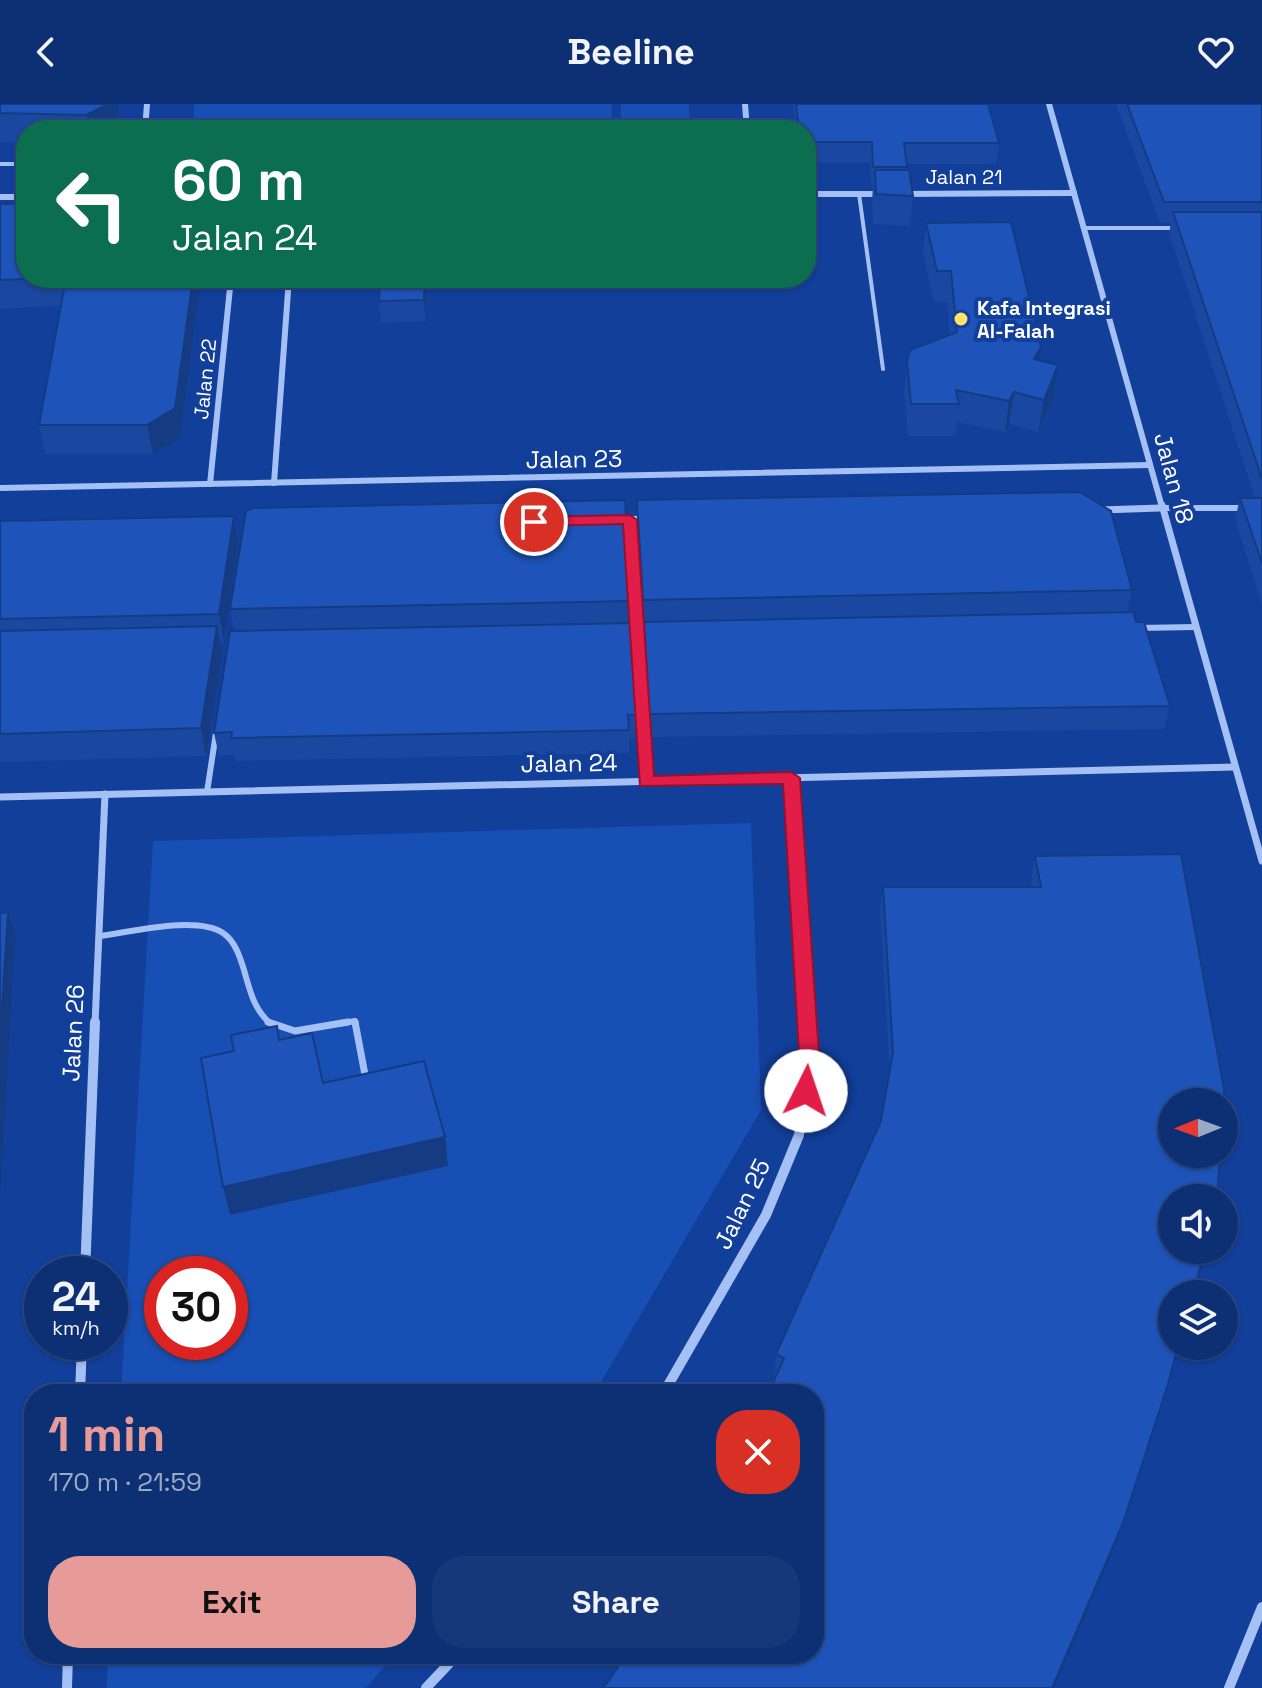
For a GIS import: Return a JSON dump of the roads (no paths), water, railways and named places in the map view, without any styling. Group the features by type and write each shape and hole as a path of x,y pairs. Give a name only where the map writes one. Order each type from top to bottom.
{"street":[{"name":"Jalan 18","path":"1049,104 1160,508 1262,861"},
{"name":"Jalan 21","path":"816,194 1074,193"},
{"name":"Jalan 22","path":"210,484 230,288"},
{"path":"274,483 288,288"},
{"name":"Jalan 23","path":"0,488 1150,465"},
{"path":"1098,510 1160,508"},
{"path":"614,520 661,519"},
{"name":"Jalan 24","path":"0,797 1235,767"},
{"name":"Jalan 25","path":"669,1384 766,1215 799,1135 810,1069 791,778"},
{"name":"Jalan 26","path":"86,1256 105,794"},
{"path":"80,1384 81,1360"},
{"path":"1229,1688 1262,1607"},
{"path":"67,1688 68,1664"},
{"path":"426,1688 449,1664"}],"lane":[{"path":"859,194 883,369"},
{"path":"1085,228 1188,228"},
{"path":"1160,508 1247,508"},
{"path":"630,520 646,782"},
{"path":"1131,628 1195,627"},
{"path":"622,639 653,639"},
{"path":"207,792 218,720"},
{"path":"100,936 206,926 227,935 239,953 254,1007 268,1024 289,1030 355,1021 366,1080"}],"place":[{"name":"Kafa Integrasi Al-Falah","path":"961,319"}]}
